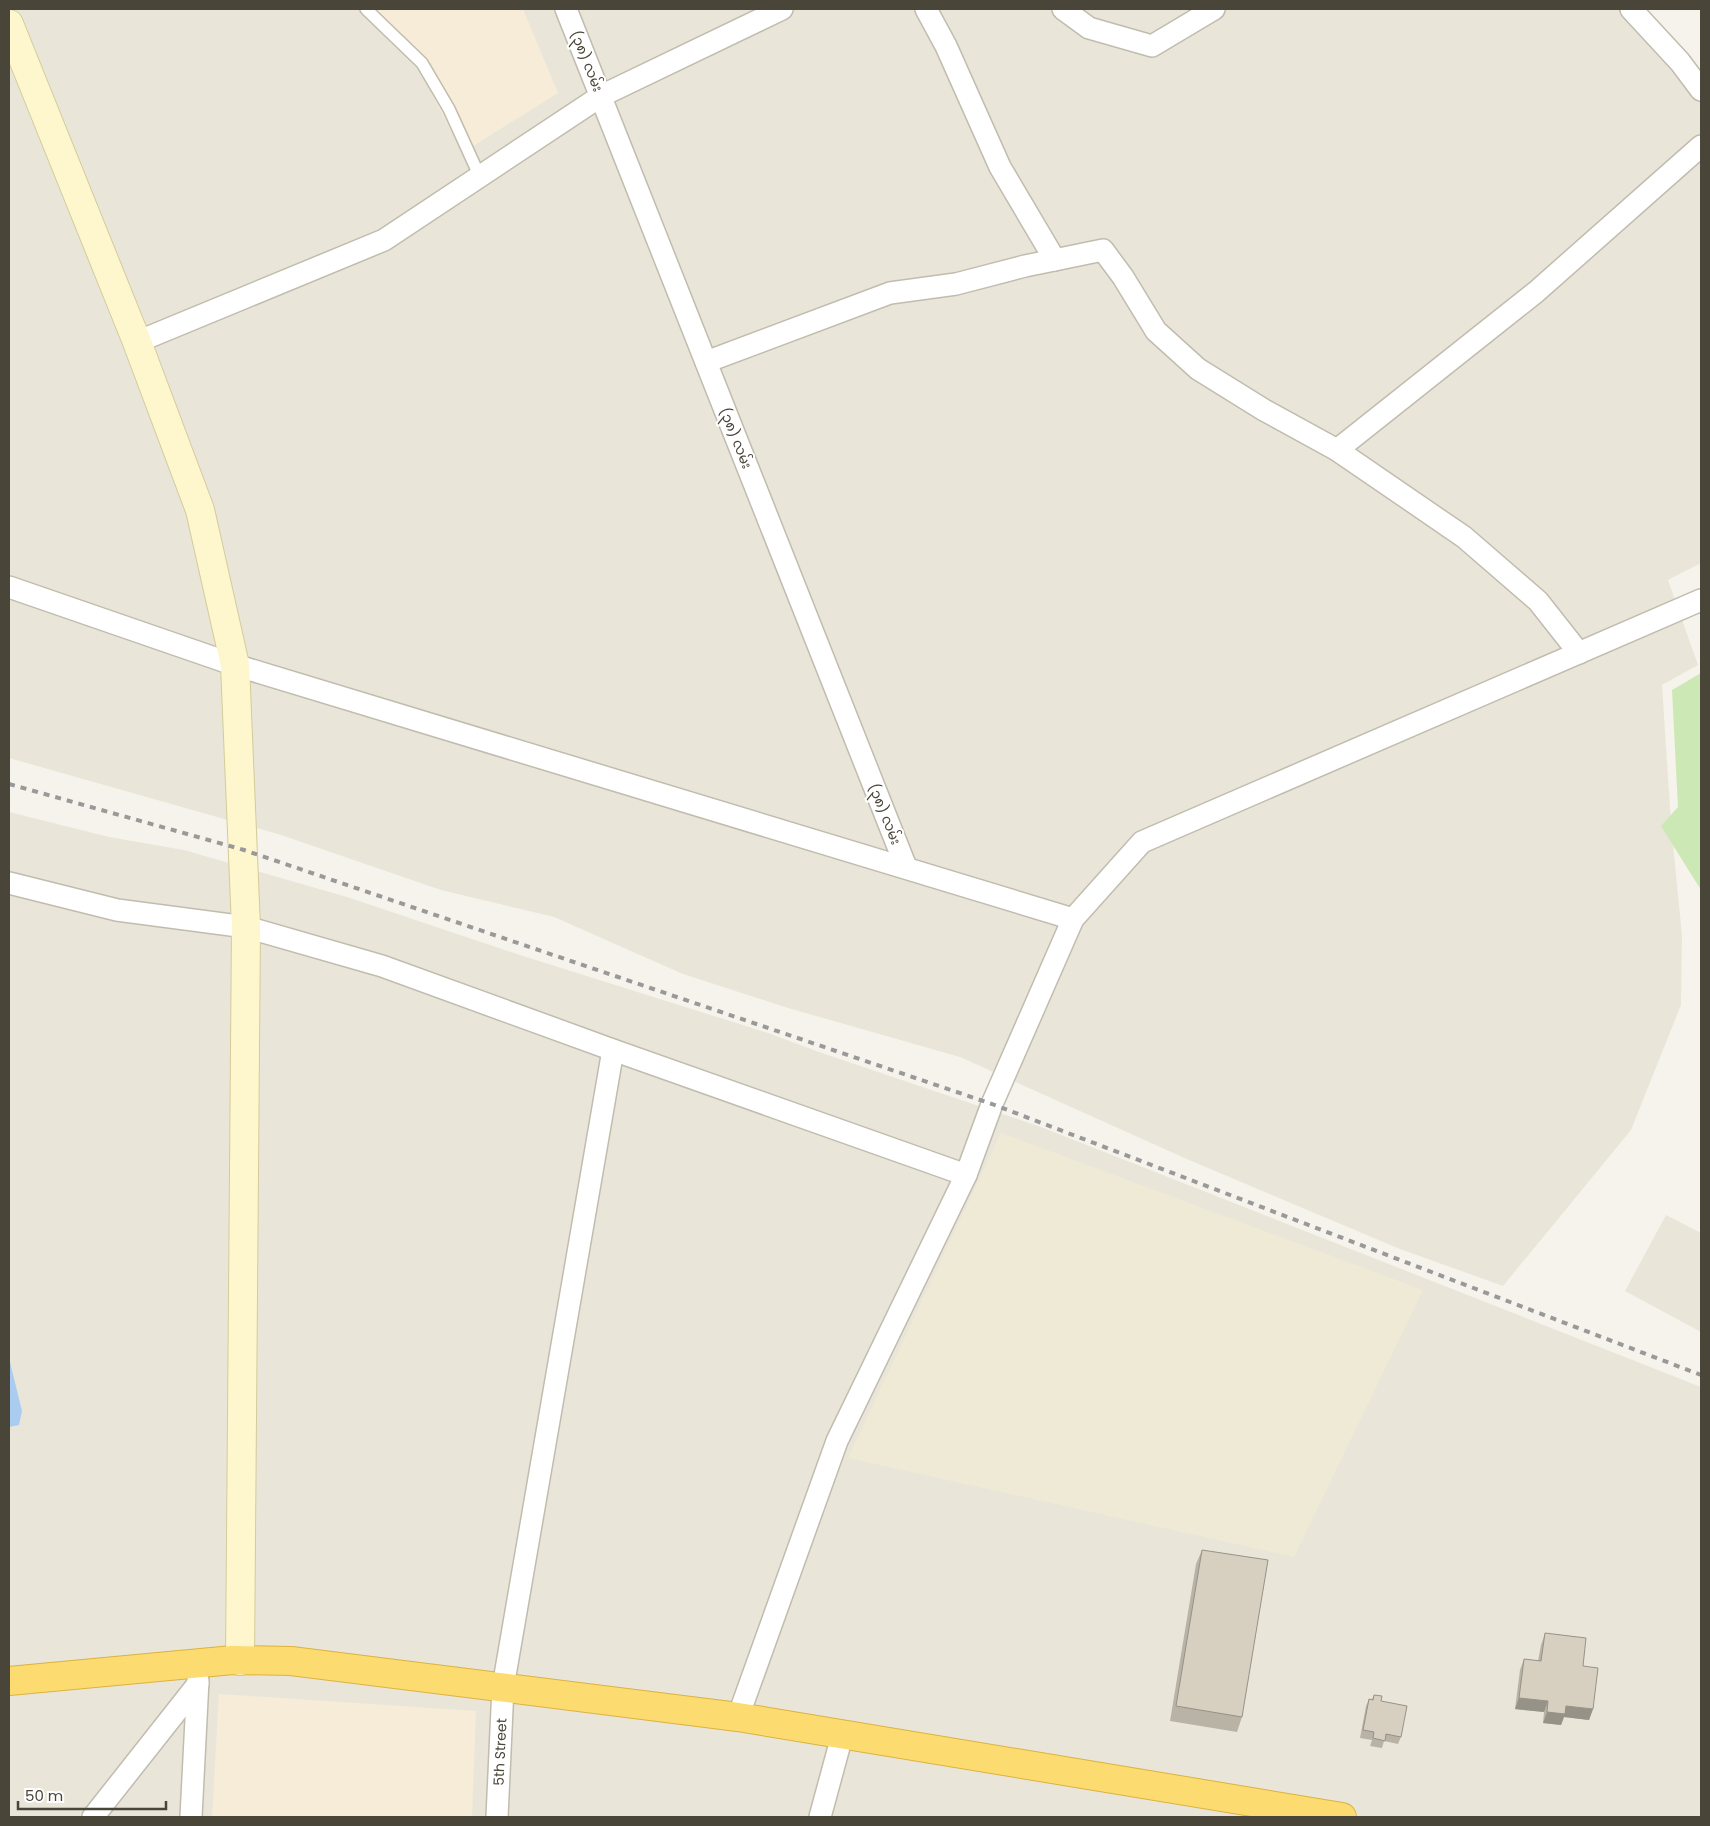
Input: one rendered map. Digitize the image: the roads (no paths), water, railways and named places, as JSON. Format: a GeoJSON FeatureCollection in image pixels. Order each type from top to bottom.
{"type":"FeatureCollection","features":[{"type":"Feature","properties":{"kind":"highway"},"geometry":{"type":"LineString","coordinates":[[9,1681],[199,1674],[240,1661],[291,1661],[738,1718],[1342,1817]]}},
{"type":"Feature","properties":{"kind":"street","name":"(၃၈) လမ်း"},"geometry":{"type":"LineString","coordinates":[[566,9],[906,867]]}},
{"type":"Feature","properties":{"kind":"street"},"geometry":{"type":"LineString","coordinates":[[137,342],[384,240],[601,96],[782,9]]}},
{"type":"Feature","properties":{"kind":"street"},"geometry":{"type":"LineString","coordinates":[[926,9],[946,46],[1000,167],[1055,260]]}},
{"type":"Feature","properties":{"kind":"street"},"geometry":{"type":"LineString","coordinates":[[1064,9],[1089,28],[1152,46],[1214,9]]}},
{"type":"Feature","properties":{"kind":"street"},"geometry":{"type":"LineString","coordinates":[[1631,9],[1680,62],[1701,90]]}},
{"type":"Feature","properties":{"kind":"street"},"geometry":{"type":"LineString","coordinates":[[9,24],[137,342],[200,510],[235,665],[246,927],[240,1661]]}},
{"type":"Feature","properties":{"kind":"street"},"geometry":{"type":"LineString","coordinates":[[1338,450],[1536,292],[1701,146]]}},
{"type":"Feature","properties":{"kind":"street"},"geometry":{"type":"LineString","coordinates":[[706,362],[890,293],[956,284],[1103,250],[1123,277],[1156,331],[1198,369],[1264,410],[1338,450],[1464,537],[1538,601],[1579,653]]}},
{"type":"Feature","properties":{"kind":"street"},"geometry":{"type":"LineString","coordinates":[[9,587],[235,665],[1073,918]]}},
{"type":"Feature","properties":{"kind":"street"},"geometry":{"type":"LineString","coordinates":[[738,1718],[837,1441],[966,1175],[992,1104],[1073,918],[1142,842],[1701,600]]}},
{"type":"Feature","properties":{"kind":"street"},"geometry":{"type":"LineString","coordinates":[[9,883],[118,910],[246,927],[382,966],[966,1175]]}},
{"type":"Feature","properties":{"kind":"street","name":"5th Street"},"geometry":{"type":"LineString","coordinates":[[497,1817],[503,1687],[613,1050]]}},
{"type":"Feature","properties":{"kind":"street"},"geometry":{"type":"LineString","coordinates":[[93,1817],[199,1674]]}},
{"type":"Feature","properties":{"kind":"street"},"geometry":{"type":"LineString","coordinates":[[190,1817],[199,1674]]}},
{"type":"Feature","properties":{"kind":"street"},"geometry":{"type":"LineString","coordinates":[[820,1817],[842,1736]]}},
{"type":"Feature","properties":{"kind":"lane"},"geometry":{"type":"LineString","coordinates":[[366,9],[422,63],[450,109],[480,176]]}},
{"type":"Feature","properties":{"kind":"water"},"geometry":{"type":"Polygon","coordinates":[[[9,1358],[22,1411],[19,1425],[9,1427],[9,1358]]]}},
{"type":"Feature","properties":{"kind":"railway"},"geometry":{"type":"LineString","coordinates":[[9,784],[244,850],[992,1104],[1701,1375]]}}]}
